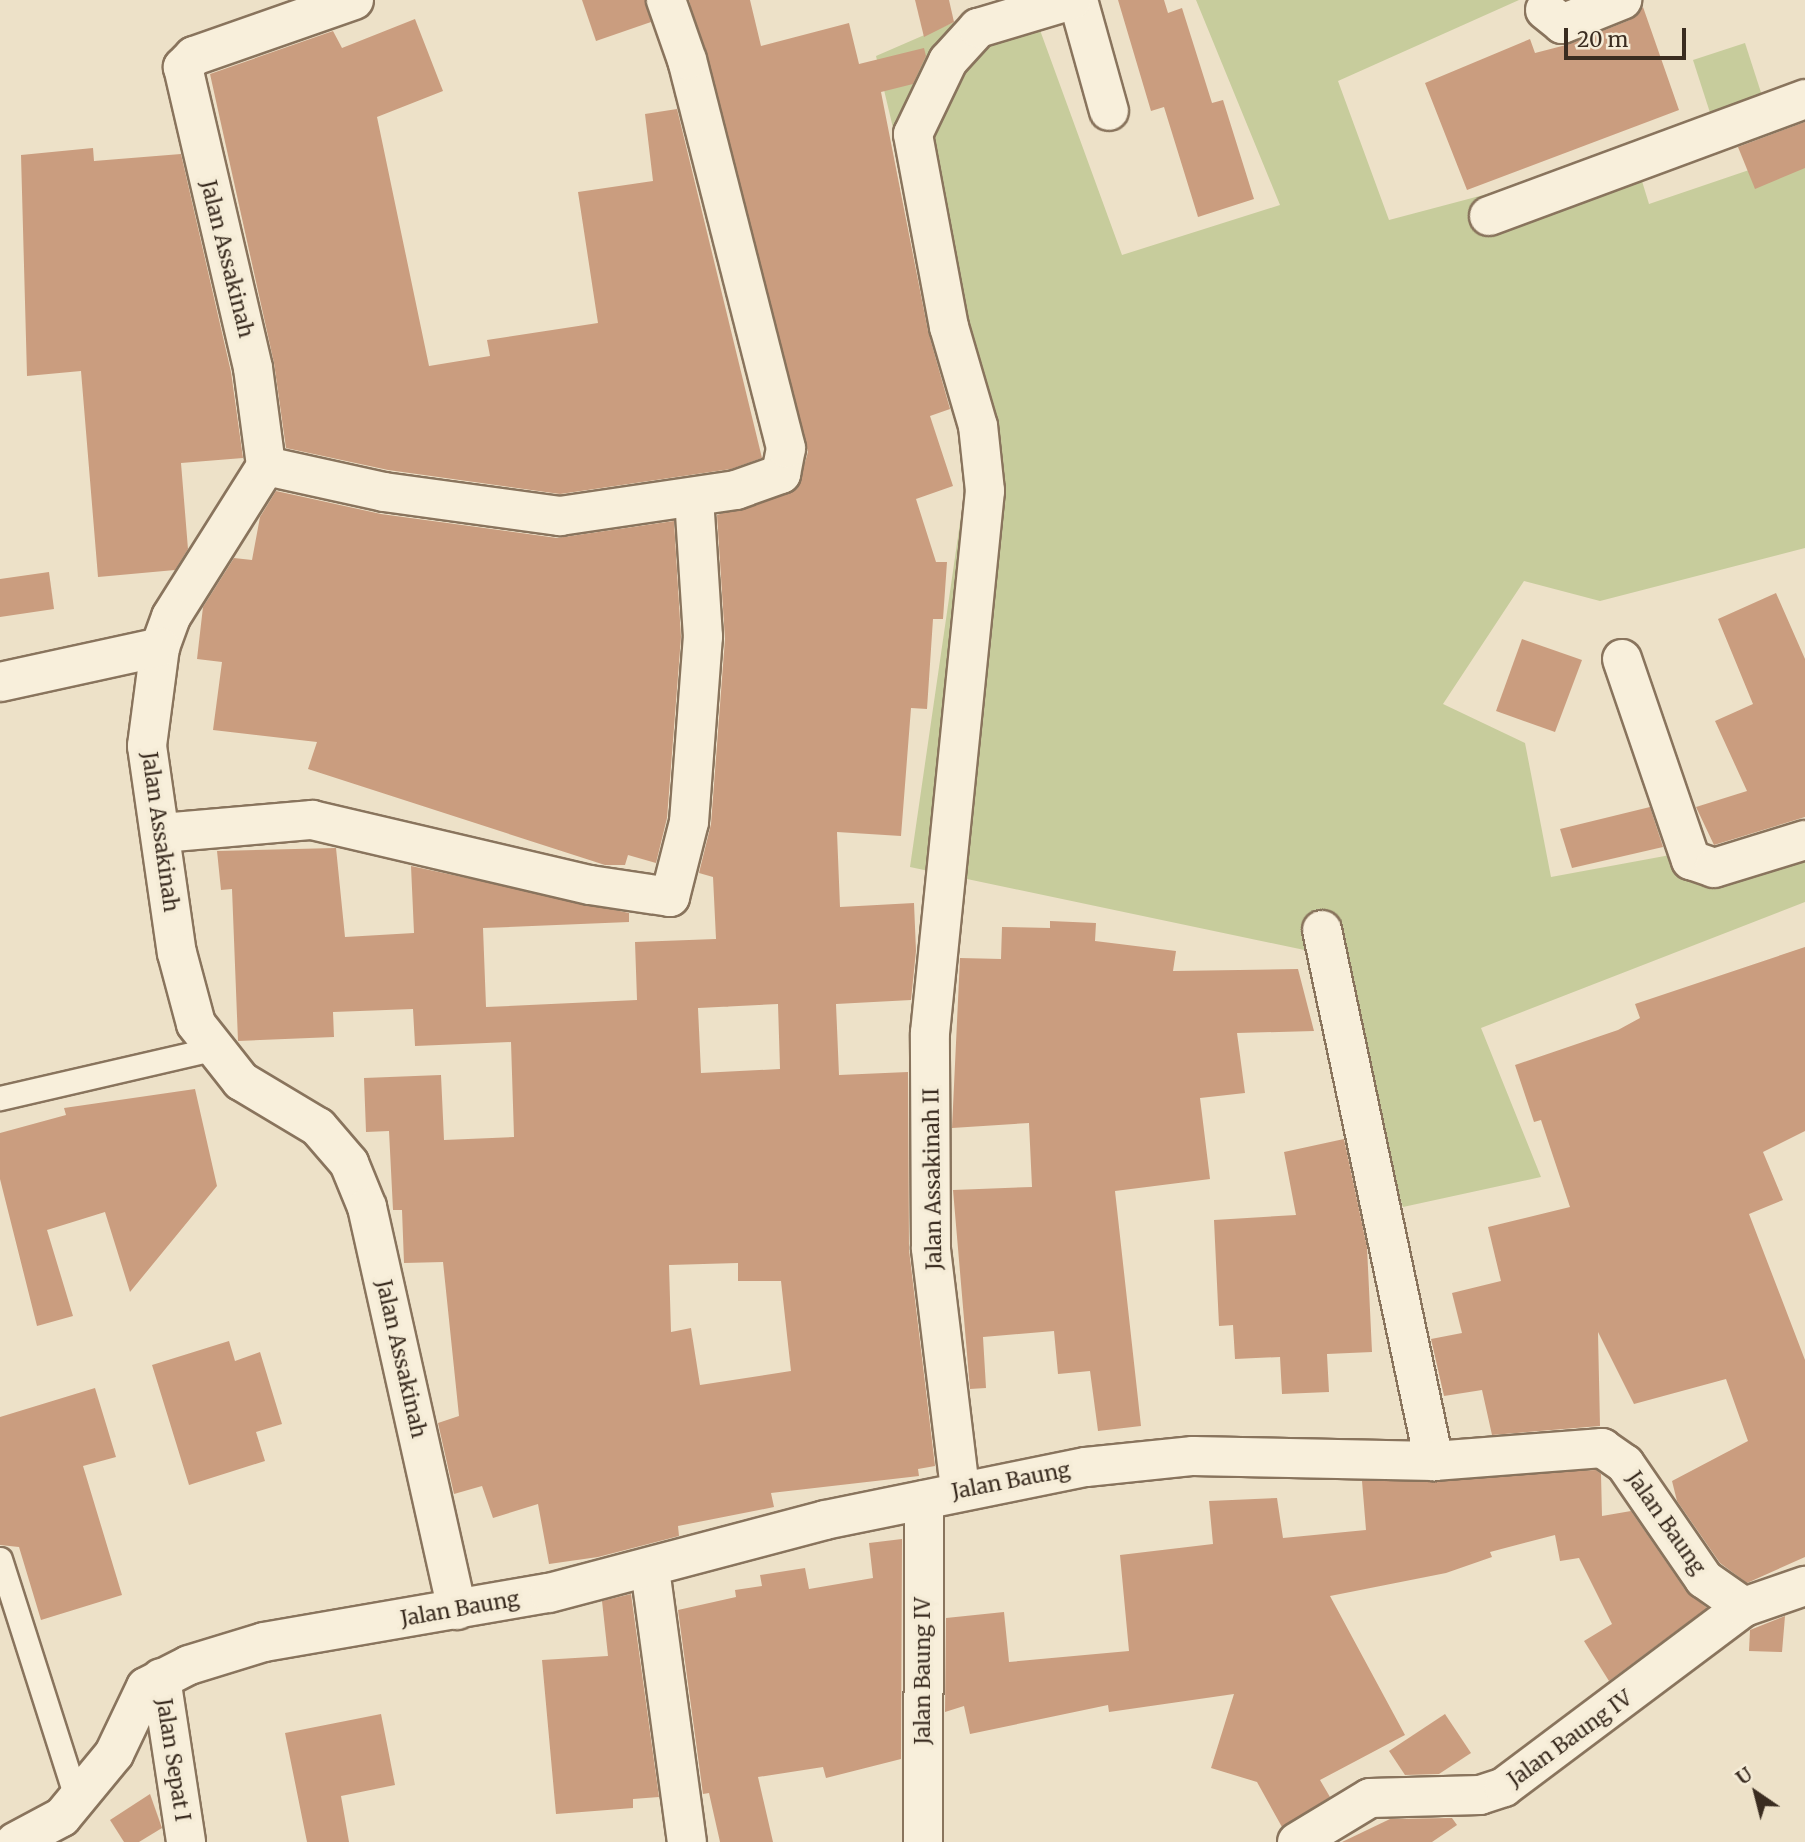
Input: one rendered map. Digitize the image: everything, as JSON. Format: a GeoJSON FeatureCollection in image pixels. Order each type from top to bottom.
{"type":"FeatureCollection","features":[{"type":"Feature","properties":{"kind":"street","name":"Jalan Assakinah"},"geometry":{"type":"LineString","coordinates":[[354,0],[194,56],[183,67],[253,368],[266,466],[220,549],[187,589],[160,646],[147,746],[186,996],[212,1049],[241,1081],[318,1127],[349,1163],[367,1208],[457,1610]]}},
{"type":"Feature","properties":{"kind":"street"},"geometry":{"type":"LineString","coordinates":[[266,466],[384,492],[561,516],[694,497],[781,474],[788,461],[687,60],[666,0]]}},
{"type":"Feature","properties":{"kind":"street","name":"Jalan Assakinah II"},"geometry":{"type":"LineString","coordinates":[[960,1489],[932,1248],[930,1033],[942,868],[985,491],[978,426],[949,327],[914,134],[948,61],[978,28],[1072,0]]}},
{"type":"Feature","properties":{"kind":"street"},"geometry":{"type":"LineString","coordinates":[[1078,0],[1110,111]]}},
{"type":"Feature","properties":{"kind":"street"},"geometry":{"type":"LineString","coordinates":[[1545,10],[1562,24],[1622,0]]}},
{"type":"Feature","properties":{"kind":"street"},"geometry":{"type":"LineString","coordinates":[[1489,216],[1805,99]]}},
{"type":"Feature","properties":{"kind":"street"},"geometry":{"type":"LineString","coordinates":[[162,833],[312,820],[590,885],[670,897],[689,822],[703,637],[694,497]]}},
{"type":"Feature","properties":{"kind":"street"},"geometry":{"type":"LineString","coordinates":[[0,682],[160,646]]}},
{"type":"Feature","properties":{"kind":"street"},"geometry":{"type":"LineString","coordinates":[[1622,659],[1678,836],[1692,860],[1714,868],[1805,840]]}},
{"type":"Feature","properties":{"kind":"street"},"geometry":{"type":"LineString","coordinates":[[1322,930],[1434,1461]]}},
{"type":"Feature","properties":{"kind":"street","name":"Jalan Baung"},"geometry":{"type":"LineString","coordinates":[[161,1678],[264,1642],[457,1610],[650,1569],[734,1542],[924,1500],[960,1489],[1193,1456],[1434,1461],[1610,1451],[1704,1579],[1744,1607]]}},
{"type":"Feature","properties":{"kind":"street","name":"Jalan Baung IV"},"geometry":{"type":"LineString","coordinates":[[923,1842],[924,1500]]}},
{"type":"Feature","properties":{"kind":"street"},"geometry":{"type":"LineString","coordinates":[[650,1569],[687,1842]]}},
{"type":"Feature","properties":{"kind":"street"},"geometry":{"type":"LineString","coordinates":[[1744,1607],[1805,1586]]}},
{"type":"Feature","properties":{"kind":"street","name":"Jalan Baung IV"},"geometry":{"type":"LineString","coordinates":[[1297,1842],[1370,1798],[1480,1795],[1504,1787],[1744,1607]]}},
{"type":"Feature","properties":{"kind":"street"},"geometry":{"type":"LineString","coordinates":[[15,1842],[77,1801],[114,1754],[133,1704],[161,1678]]}},
{"type":"Feature","properties":{"kind":"street","name":"Jalan Sepat I"},"geometry":{"type":"LineString","coordinates":[[161,1678],[186,1842]]}},
{"type":"Feature","properties":{"kind":"lane"},"geometry":{"type":"LineString","coordinates":[[0,1098],[212,1049]]}},
{"type":"Feature","properties":{"kind":"lane"},"geometry":{"type":"LineString","coordinates":[[0,1559],[77,1801]]}},
{"type":"Feature","properties":{"kind":"green space"},"geometry":{"type":"Polygon","coordinates":[[[1005,0],[1029,0],[1122,255],[1280,205],[1196,0],[1519,0],[1338,81],[1389,220],[1634,155],[1649,204],[1805,151],[1805,548],[1600,601],[1524,581],[1443,704],[1525,743],[1551,877],[1805,830],[1805,902],[1481,1028],[1541,1177],[1403,1207],[1314,952],[910,867],[970,454],[876,56],[1005,0]]]}},
{"type":"Feature","properties":{"kind":"green space"},"geometry":{"type":"Polygon","coordinates":[[[1745,43],[1766,108],[1714,125],[1693,60],[1745,43]]]}},
{"type":"Feature","properties":{"kind":"building"},"geometry":{"type":"Polygon","coordinates":[[[582,0],[645,0],[651,22],[596,41],[582,0]]]}},
{"type":"Feature","properties":{"kind":"building"},"geometry":{"type":"Polygon","coordinates":[[[689,0],[750,0],[761,46],[849,23],[859,64],[924,48],[926,56],[913,84],[881,92],[928,331],[950,409],[930,416],[953,486],[916,499],[936,562],[947,562],[943,619],[933,619],[927,709],[911,708],[901,836],[837,832],[840,907],[914,903],[916,951],[911,1000],[836,1004],[839,1075],[908,1072],[909,1250],[935,1466],[918,1469],[919,1476],[771,1493],[774,1507],[678,1526],[679,1536],[598,1557],[549,1564],[538,1504],[493,1518],[482,1486],[454,1494],[438,1423],[459,1416],[443,1262],[404,1263],[402,1210],[393,1210],[389,1131],[366,1132],[364,1078],[441,1075],[444,1140],[514,1137],[511,1042],[415,1046],[413,1009],[333,1012],[334,1037],[238,1041],[232,889],[221,890],[217,851],[336,848],[345,937],[414,933],[411,866],[629,913],[629,922],[483,928],[486,1007],[637,1000],[635,942],[716,939],[713,877],[699,873],[711,824],[725,639],[717,515],[797,489],[808,452],[689,0]],[[778,1004],[698,1008],[701,1073],[780,1069],[778,1004]],[[738,1263],[669,1265],[671,1332],[691,1328],[700,1385],[791,1371],[781,1281],[738,1281],[738,1263]]]}},
{"type":"Feature","properties":{"kind":"building"},"geometry":{"type":"Polygon","coordinates":[[[915,0],[949,0],[954,22],[924,37],[915,0]]]}},
{"type":"Feature","properties":{"kind":"building"},"geometry":{"type":"Polygon","coordinates":[[[1118,0],[1164,0],[1168,13],[1182,8],[1212,103],[1223,100],[1254,199],[1198,217],[1164,107],[1151,111],[1118,0]]]}},
{"type":"Feature","properties":{"kind":"building"},"geometry":{"type":"Polygon","coordinates":[[[1643,7],[1679,110],[1467,190],[1425,83],[1530,39],[1535,53],[1570,44],[1630,20],[1643,7]]]}},
{"type":"Feature","properties":{"kind":"building"},"geometry":{"type":"Polygon","coordinates":[[[415,19],[443,91],[377,117],[429,366],[490,356],[487,340],[598,323],[578,192],[653,181],[645,114],[677,109],[762,458],[731,469],[560,494],[388,470],[286,448],[274,363],[210,74],[333,31],[342,48],[415,19]]]}},
{"type":"Feature","properties":{"kind":"building"},"geometry":{"type":"Polygon","coordinates":[[[1805,122],[1805,168],[1755,189],[1738,147],[1805,122]]]}},
{"type":"Feature","properties":{"kind":"building"},"geometry":{"type":"Polygon","coordinates":[[[93,148],[94,161],[181,154],[231,372],[243,458],[181,463],[188,549],[175,570],[98,577],[81,371],[27,376],[21,155],[93,148]]]}},
{"type":"Feature","properties":{"kind":"building"},"geometry":{"type":"Polygon","coordinates":[[[276,491],[381,514],[557,538],[674,521],[681,637],[667,818],[656,863],[628,855],[625,865],[605,865],[308,769],[317,742],[213,730],[222,662],[197,659],[203,607],[234,558],[252,560],[260,517],[276,491]]]}},
{"type":"Feature","properties":{"kind":"building"},"geometry":{"type":"Polygon","coordinates":[[[49,572],[54,609],[0,617],[0,579],[49,572]]]}},
{"type":"Feature","properties":{"kind":"building"},"geometry":{"type":"Polygon","coordinates":[[[1776,593],[1805,659],[1805,817],[1714,845],[1696,807],[1747,791],[1715,721],[1753,704],[1718,619],[1776,593]]]}},
{"type":"Feature","properties":{"kind":"building"},"geometry":{"type":"Polygon","coordinates":[[[1522,639],[1582,660],[1555,732],[1496,711],[1522,639]]]}},
{"type":"Feature","properties":{"kind":"building"},"geometry":{"type":"Polygon","coordinates":[[[1650,807],[1663,847],[1572,868],[1560,829],[1650,807]]]}},
{"type":"Feature","properties":{"kind":"building"},"geometry":{"type":"Polygon","coordinates":[[[1050,921],[1096,923],[1095,941],[1176,951],[1173,971],[1298,969],[1314,1031],[1237,1033],[1245,1093],[1200,1098],[1210,1179],[1115,1191],[1141,1426],[1098,1431],[1090,1371],[1058,1374],[1054,1331],[983,1337],[986,1388],[970,1389],[953,1190],[1032,1187],[1029,1123],[952,1128],[960,958],[1001,959],[1002,927],[1050,928],[1050,921]]]}},
{"type":"Feature","properties":{"kind":"building"},"geometry":{"type":"Polygon","coordinates":[[[1805,947],[1805,1131],[1763,1152],[1783,1200],[1749,1214],[1805,1360],[1805,1557],[1747,1583],[1720,1563],[1677,1501],[1672,1481],[1748,1441],[1726,1379],[1634,1404],[1598,1332],[1600,1426],[1492,1435],[1482,1390],[1444,1396],[1431,1339],[1462,1333],[1452,1293],[1501,1281],[1488,1227],[1570,1207],[1541,1120],[1534,1122],[1515,1065],[1618,1030],[1640,1018],[1635,1004],[1805,947]]]}},
{"type":"Feature","properties":{"kind":"building"},"geometry":{"type":"Polygon","coordinates":[[[195,1089],[217,1186],[130,1292],[105,1212],[47,1230],[73,1316],[37,1326],[0,1179],[0,1133],[66,1115],[64,1108],[195,1089]]]}},
{"type":"Feature","properties":{"kind":"building"},"geometry":{"type":"Polygon","coordinates":[[[1344,1139],[1367,1247],[1372,1352],[1327,1354],[1329,1392],[1282,1394],[1280,1357],[1235,1359],[1233,1325],[1219,1326],[1214,1220],[1296,1215],[1284,1152],[1344,1139]]]}},
{"type":"Feature","properties":{"kind":"building"},"geometry":{"type":"Polygon","coordinates":[[[229,1341],[235,1361],[260,1352],[282,1424],[256,1432],[265,1461],[189,1485],[152,1365],[229,1341]]]}},
{"type":"Feature","properties":{"kind":"building"},"geometry":{"type":"Polygon","coordinates":[[[95,1388],[116,1457],[83,1466],[122,1595],[41,1620],[19,1547],[0,1545],[0,1417],[95,1388]]]}},
{"type":"Feature","properties":{"kind":"building"},"geometry":{"type":"Polygon","coordinates":[[[1596,1470],[1601,1474],[1602,1516],[1631,1511],[1686,1591],[1707,1608],[1609,1681],[1584,1641],[1612,1624],[1579,1558],[1560,1561],[1555,1535],[1490,1552],[1492,1557],[1446,1573],[1330,1596],[1405,1735],[1320,1780],[1330,1797],[1282,1827],[1257,1782],[1211,1768],[1234,1694],[1109,1712],[1108,1705],[970,1734],[964,1706],[945,1712],[946,1618],[1004,1612],[1009,1662],[1129,1651],[1120,1555],[1213,1544],[1209,1501],[1277,1498],[1283,1538],[1366,1530],[1362,1481],[1596,1470]]]}},
{"type":"Feature","properties":{"kind":"building"},"geometry":{"type":"Polygon","coordinates":[[[902,1539],[901,1759],[826,1778],[823,1767],[758,1777],[773,1842],[720,1842],[709,1793],[703,1794],[678,1610],[736,1597],[735,1590],[762,1586],[760,1575],[805,1568],[809,1589],[873,1578],[869,1543],[902,1539]]]}},
{"type":"Feature","properties":{"kind":"building"},"geometry":{"type":"Polygon","coordinates":[[[631,1594],[659,1797],[633,1799],[633,1808],[556,1814],[542,1660],[608,1656],[602,1601],[631,1594]]]}},
{"type":"Feature","properties":{"kind":"building"},"geometry":{"type":"Polygon","coordinates":[[[1785,1616],[1782,1652],[1749,1651],[1750,1630],[1785,1616]]]}},
{"type":"Feature","properties":{"kind":"building"},"geometry":{"type":"Polygon","coordinates":[[[381,1714],[395,1785],[341,1796],[349,1842],[307,1842],[285,1733],[381,1714]]]}},
{"type":"Feature","properties":{"kind":"building"},"geometry":{"type":"Polygon","coordinates":[[[1445,1714],[1471,1753],[1439,1774],[1405,1775],[1389,1751],[1445,1714]]]}},
{"type":"Feature","properties":{"kind":"building"},"geometry":{"type":"Polygon","coordinates":[[[150,1794],[162,1828],[139,1842],[124,1842],[110,1820],[150,1794]]]}},
{"type":"Feature","properties":{"kind":"building"},"geometry":{"type":"Polygon","coordinates":[[[1452,1818],[1457,1825],[1432,1842],[1342,1842],[1390,1819],[1452,1818]]]}}]}
